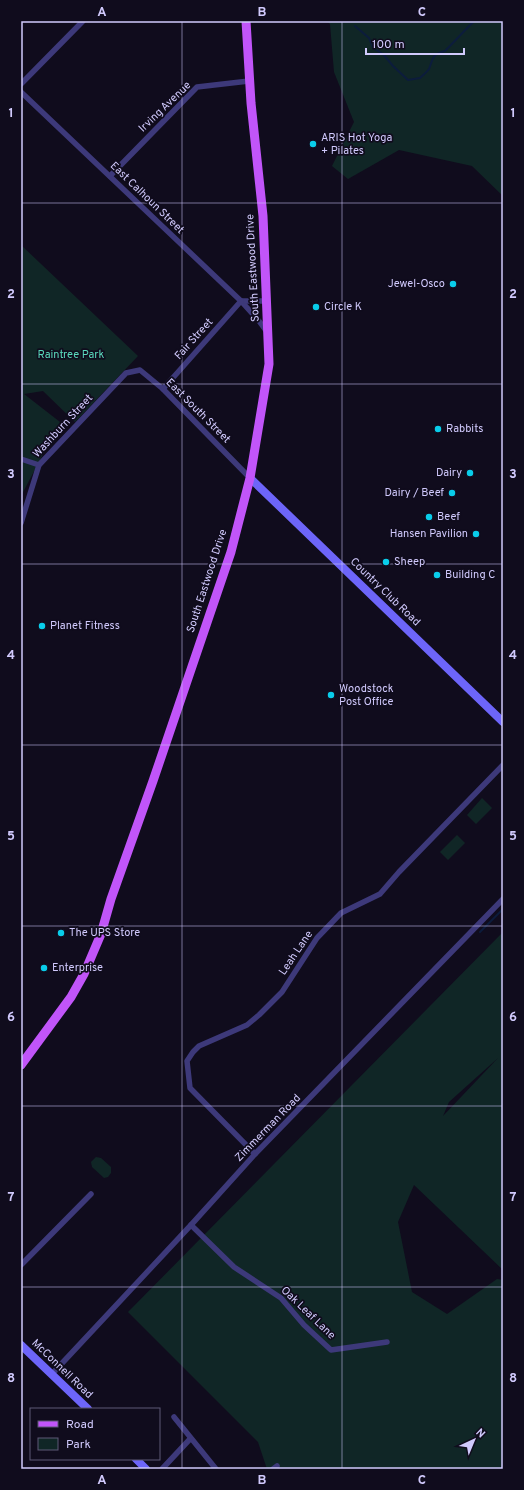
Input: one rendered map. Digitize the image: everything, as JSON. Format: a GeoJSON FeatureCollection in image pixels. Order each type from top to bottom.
{"type":"FeatureCollection","features":[{"type":"Feature","properties":{"kind":"main road","name":"South Eastwood Drive"},"geometry":{"type":"LineString","coordinates":[[21,1065],[71,997],[84,974],[101,934],[111,899],[231,552],[250,478],[269,364],[265,254],[249,81],[246,21]]}},
{"type":"Feature","properties":{"kind":"street"},"geometry":{"type":"LineString","coordinates":[[21,84],[83,21]]}},
{"type":"Feature","properties":{"kind":"street","name":"Irving Avenue"},"geometry":{"type":"LineString","coordinates":[[110,176],[197,87],[249,81]]}},
{"type":"Feature","properties":{"kind":"street","name":"East Calhoun Street"},"geometry":{"type":"LineString","coordinates":[[21,92],[241,301],[259,321],[268,334]]}},
{"type":"Feature","properties":{"kind":"street"},"geometry":{"type":"LineString","coordinates":[[241,301],[266,300]]}},
{"type":"Feature","properties":{"kind":"street","name":"Fair Street"},"geometry":{"type":"LineString","coordinates":[[163,389],[241,301]]}},
{"type":"Feature","properties":{"kind":"street","name":"East South Street"},"geometry":{"type":"LineString","coordinates":[[126,373],[140,370],[163,389],[250,478]]}},
{"type":"Feature","properties":{"kind":"street","name":"Washburn Street"},"geometry":{"type":"LineString","coordinates":[[21,523],[39,465],[126,373]]}},
{"type":"Feature","properties":{"kind":"street"},"geometry":{"type":"LineString","coordinates":[[21,459],[39,465]]}},
{"type":"Feature","properties":{"kind":"street","name":"Country Club Road"},"geometry":{"type":"LineString","coordinates":[[250,478],[503,722]]}},
{"type":"Feature","properties":{"kind":"street","name":"Leah Lane"},"geometry":{"type":"LineString","coordinates":[[255,1154],[190,1088],[187,1061],[192,1052],[199,1046],[247,1025],[259,1016],[282,992],[317,938],[341,913],[380,894],[399,872],[503,765]]}},
{"type":"Feature","properties":{"kind":"street","name":"Zimmerman Road"},"geometry":{"type":"LineString","coordinates":[[52,1374],[191,1226],[255,1154],[503,899]]}},
{"type":"Feature","properties":{"kind":"street"},"geometry":{"type":"LineString","coordinates":[[21,1265],[91,1194]]}},
{"type":"Feature","properties":{"kind":"street","name":"Oak Leaf Lane"},"geometry":{"type":"LineString","coordinates":[[191,1226],[234,1267],[281,1298],[304,1325],[331,1350],[387,1342]]}},
{"type":"Feature","properties":{"kind":"street","name":"McConnell Road"},"geometry":{"type":"LineString","coordinates":[[21,1345],[87,1408]]}},
{"type":"Feature","properties":{"kind":"street"},"geometry":{"type":"LineString","coordinates":[[174,1417],[190,1439],[216,1469]]}},
{"type":"Feature","properties":{"kind":"street"},"geometry":{"type":"LineString","coordinates":[[162,1469],[190,1439]]}},
{"type":"Feature","properties":{"kind":"street"},"geometry":{"type":"LineString","coordinates":[[137,1460],[146,1469]]}},
{"type":"Feature","properties":{"kind":"green space"},"geometry":{"type":"Polygon","coordinates":[[[327,21],[503,21],[503,196],[472,166],[399,150],[348,179],[332,166],[354,122],[334,72],[330,24],[327,21]]]}},
{"type":"Feature","properties":{"kind":"green space","name":"Raintree Park"},"geometry":{"type":"Polygon","coordinates":[[[21,245],[138,356],[75,422],[43,391],[24,394],[60,422],[21,496],[21,245]]]}},
{"type":"Feature","properties":{"kind":"green space"},"geometry":{"type":"Polygon","coordinates":[[[482,798],[492,808],[476,824],[467,815],[482,798]]]}},
{"type":"Feature","properties":{"kind":"green space"},"geometry":{"type":"Polygon","coordinates":[[[457,835],[465,843],[448,860],[440,852],[457,835]]]}},
{"type":"Feature","properties":{"kind":"green space"},"geometry":{"type":"Polygon","coordinates":[[[503,932],[503,1270],[414,1185],[398,1222],[412,1292],[447,1314],[497,1279],[503,1280],[503,1469],[267,1469],[258,1442],[128,1312],[503,932]],[[498,1058],[449,1102],[443,1116],[498,1058]]]}},
{"type":"Feature","properties":{"kind":"green space"},"geometry":{"type":"Polygon","coordinates":[[[96,1157],[101,1158],[111,1167],[111,1173],[108,1177],[104,1178],[92,1167],[91,1162],[96,1157]]]}},
{"type":"Feature","properties":{"kind":"waterway"},"geometry":{"type":"LineString","coordinates":[[355,26],[369,38],[373,48],[383,54],[408,80],[420,78],[429,69],[435,55],[445,51],[474,21]]}},
{"type":"Feature","properties":{"kind":"waterway"},"geometry":{"type":"LineString","coordinates":[[480,932],[503,909]]}},
{"type":"Feature","properties":{"kind":"place","name":"ARIS Hot Yoga + Pilates"},"geometry":{"type":"Point","coordinates":[313,144]}},
{"type":"Feature","properties":{"kind":"place","name":"Jewel-Osco"},"geometry":{"type":"Point","coordinates":[453,284]}},
{"type":"Feature","properties":{"kind":"place","name":"Circle K"},"geometry":{"type":"Point","coordinates":[316,307]}},
{"type":"Feature","properties":{"kind":"place","name":"Rabbits"},"geometry":{"type":"Point","coordinates":[438,429]}},
{"type":"Feature","properties":{"kind":"place","name":"Dairy"},"geometry":{"type":"Point","coordinates":[470,473]}},
{"type":"Feature","properties":{"kind":"place","name":"Dairy / Beef"},"geometry":{"type":"Point","coordinates":[452,493]}},
{"type":"Feature","properties":{"kind":"place","name":"Beef"},"geometry":{"type":"Point","coordinates":[429,517]}},
{"type":"Feature","properties":{"kind":"place","name":"Hansen Pavilion"},"geometry":{"type":"Point","coordinates":[476,534]}},
{"type":"Feature","properties":{"kind":"place","name":"Sheep"},"geometry":{"type":"Point","coordinates":[386,562]}},
{"type":"Feature","properties":{"kind":"place","name":"Building C"},"geometry":{"type":"Point","coordinates":[437,575]}},
{"type":"Feature","properties":{"kind":"place","name":"Planet Fitness"},"geometry":{"type":"Point","coordinates":[42,626]}},
{"type":"Feature","properties":{"kind":"place","name":"Woodstock Post Office"},"geometry":{"type":"Point","coordinates":[331,695]}},
{"type":"Feature","properties":{"kind":"place","name":"The UPS Store"},"geometry":{"type":"Point","coordinates":[61,933]}},
{"type":"Feature","properties":{"kind":"place","name":"Enterprise"},"geometry":{"type":"Point","coordinates":[44,968]}}]}
